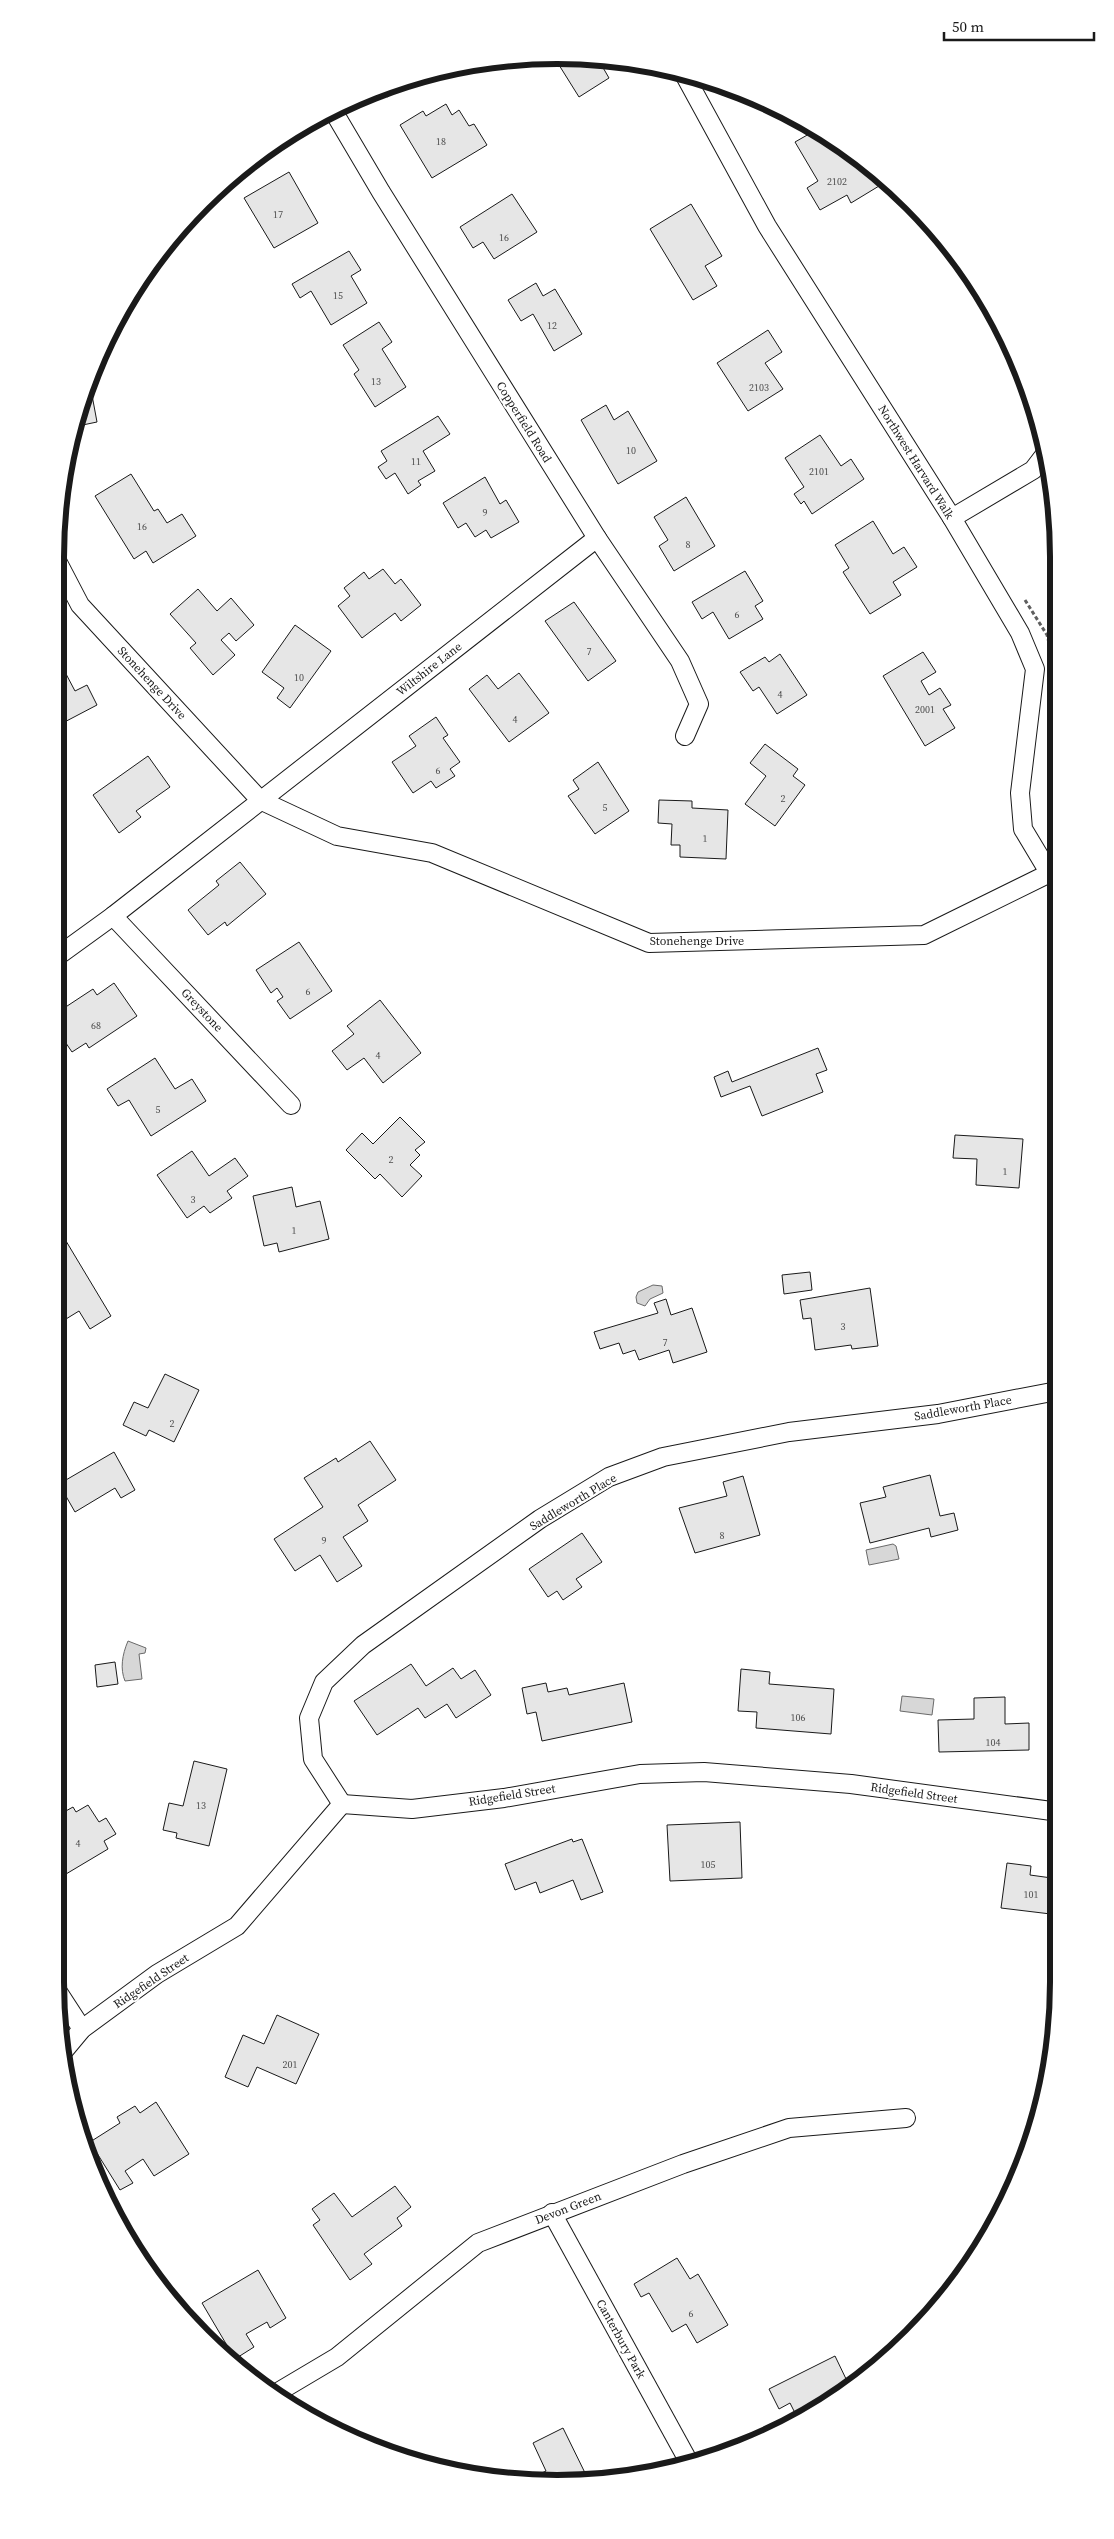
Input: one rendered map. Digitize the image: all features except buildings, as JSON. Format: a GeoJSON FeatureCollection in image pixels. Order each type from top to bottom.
{"type":"FeatureCollection","features":[{"type":"Feature","properties":{"kind":"street","name":"Northwest Harvard Walk"},"geometry":{"type":"LineString","coordinates":[[688,82],[767,226],[952,518],[1020,633],[1035,670],[1020,793],[1023,829],[1050,868]]}},
{"type":"Feature","properties":{"kind":"street","name":"Copperfield Road"},"geometry":{"type":"LineString","coordinates":[[336,116],[381,192],[597,538],[680,661],[699,704],[685,736]]}},
{"type":"Feature","properties":{"kind":"street"},"geometry":{"type":"LineString","coordinates":[[952,518],[1032,470],[1041,460]]}},
{"type":"Feature","properties":{"kind":"street","name":"Wiltshire Lane"},"geometry":{"type":"LineString","coordinates":[[260,800],[597,538]]}},
{"type":"Feature","properties":{"kind":"street","name":"Stonehenge Drive"},"geometry":{"type":"LineString","coordinates":[[64,574],[80,605],[260,800],[337,836],[432,852],[649,943],[924,935],[1050,873]]}},
{"type":"Feature","properties":{"kind":"street"},"geometry":{"type":"LineString","coordinates":[[64,951],[113,916],[260,800]]}},
{"type":"Feature","properties":{"kind":"street","name":"Greystone"},"geometry":{"type":"LineString","coordinates":[[113,916],[291,1105]]}},
{"type":"Feature","properties":{"kind":"street","name":"Saddleworth Place"},"geometry":{"type":"LineString","coordinates":[[342,1804],[313,1759],[309,1718],[324,1682],[363,1645],[540,1519],[609,1477],[663,1457],[789,1432],[938,1414],[1050,1391]]}},
{"type":"Feature","properties":{"kind":"street","name":"Ridgefield Street"},"geometry":{"type":"LineString","coordinates":[[68,2046],[82,2029],[157,1974],[237,1926],[342,1804],[412,1809],[504,1798],[640,1774],[704,1772],[851,1784],[1050,1811]]}},
{"type":"Feature","properties":{"kind":"street"},"geometry":{"type":"LineString","coordinates":[[65,2002],[82,2029]]}},
{"type":"Feature","properties":{"kind":"street","name":"Devon Green"},"geometry":{"type":"LineString","coordinates":[[281,2390],[337,2357],[478,2242],[682,2164],[788,2128],[906,2118]]}},
{"type":"Feature","properties":{"kind":"street","name":"Canterbury Park"},"geometry":{"type":"LineString","coordinates":[[552,2214],[686,2458]]}},
{"type":"Feature","properties":{"kind":"shaded area"},"geometry":{"type":"Polygon","coordinates":[[[653,1285],[662,1286],[663,1293],[650,1299],[645,1306],[637,1303],[636,1297],[638,1292],[653,1285]]]}},
{"type":"Feature","properties":{"kind":"shaded area"},"geometry":{"type":"Polygon","coordinates":[[[893,1544],[896,1546],[899,1559],[869,1565],[866,1550],[893,1544]]]}},
{"type":"Feature","properties":{"kind":"shaded area"},"geometry":{"type":"Polygon","coordinates":[[[128,1641],[146,1648],[145,1653],[139,1654],[142,1679],[125,1681],[122,1662],[128,1641]]]}},
{"type":"Feature","properties":{"kind":"shaded area"},"geometry":{"type":"Polygon","coordinates":[[[902,1696],[934,1699],[932,1715],[900,1711],[902,1696]]]}}]}
